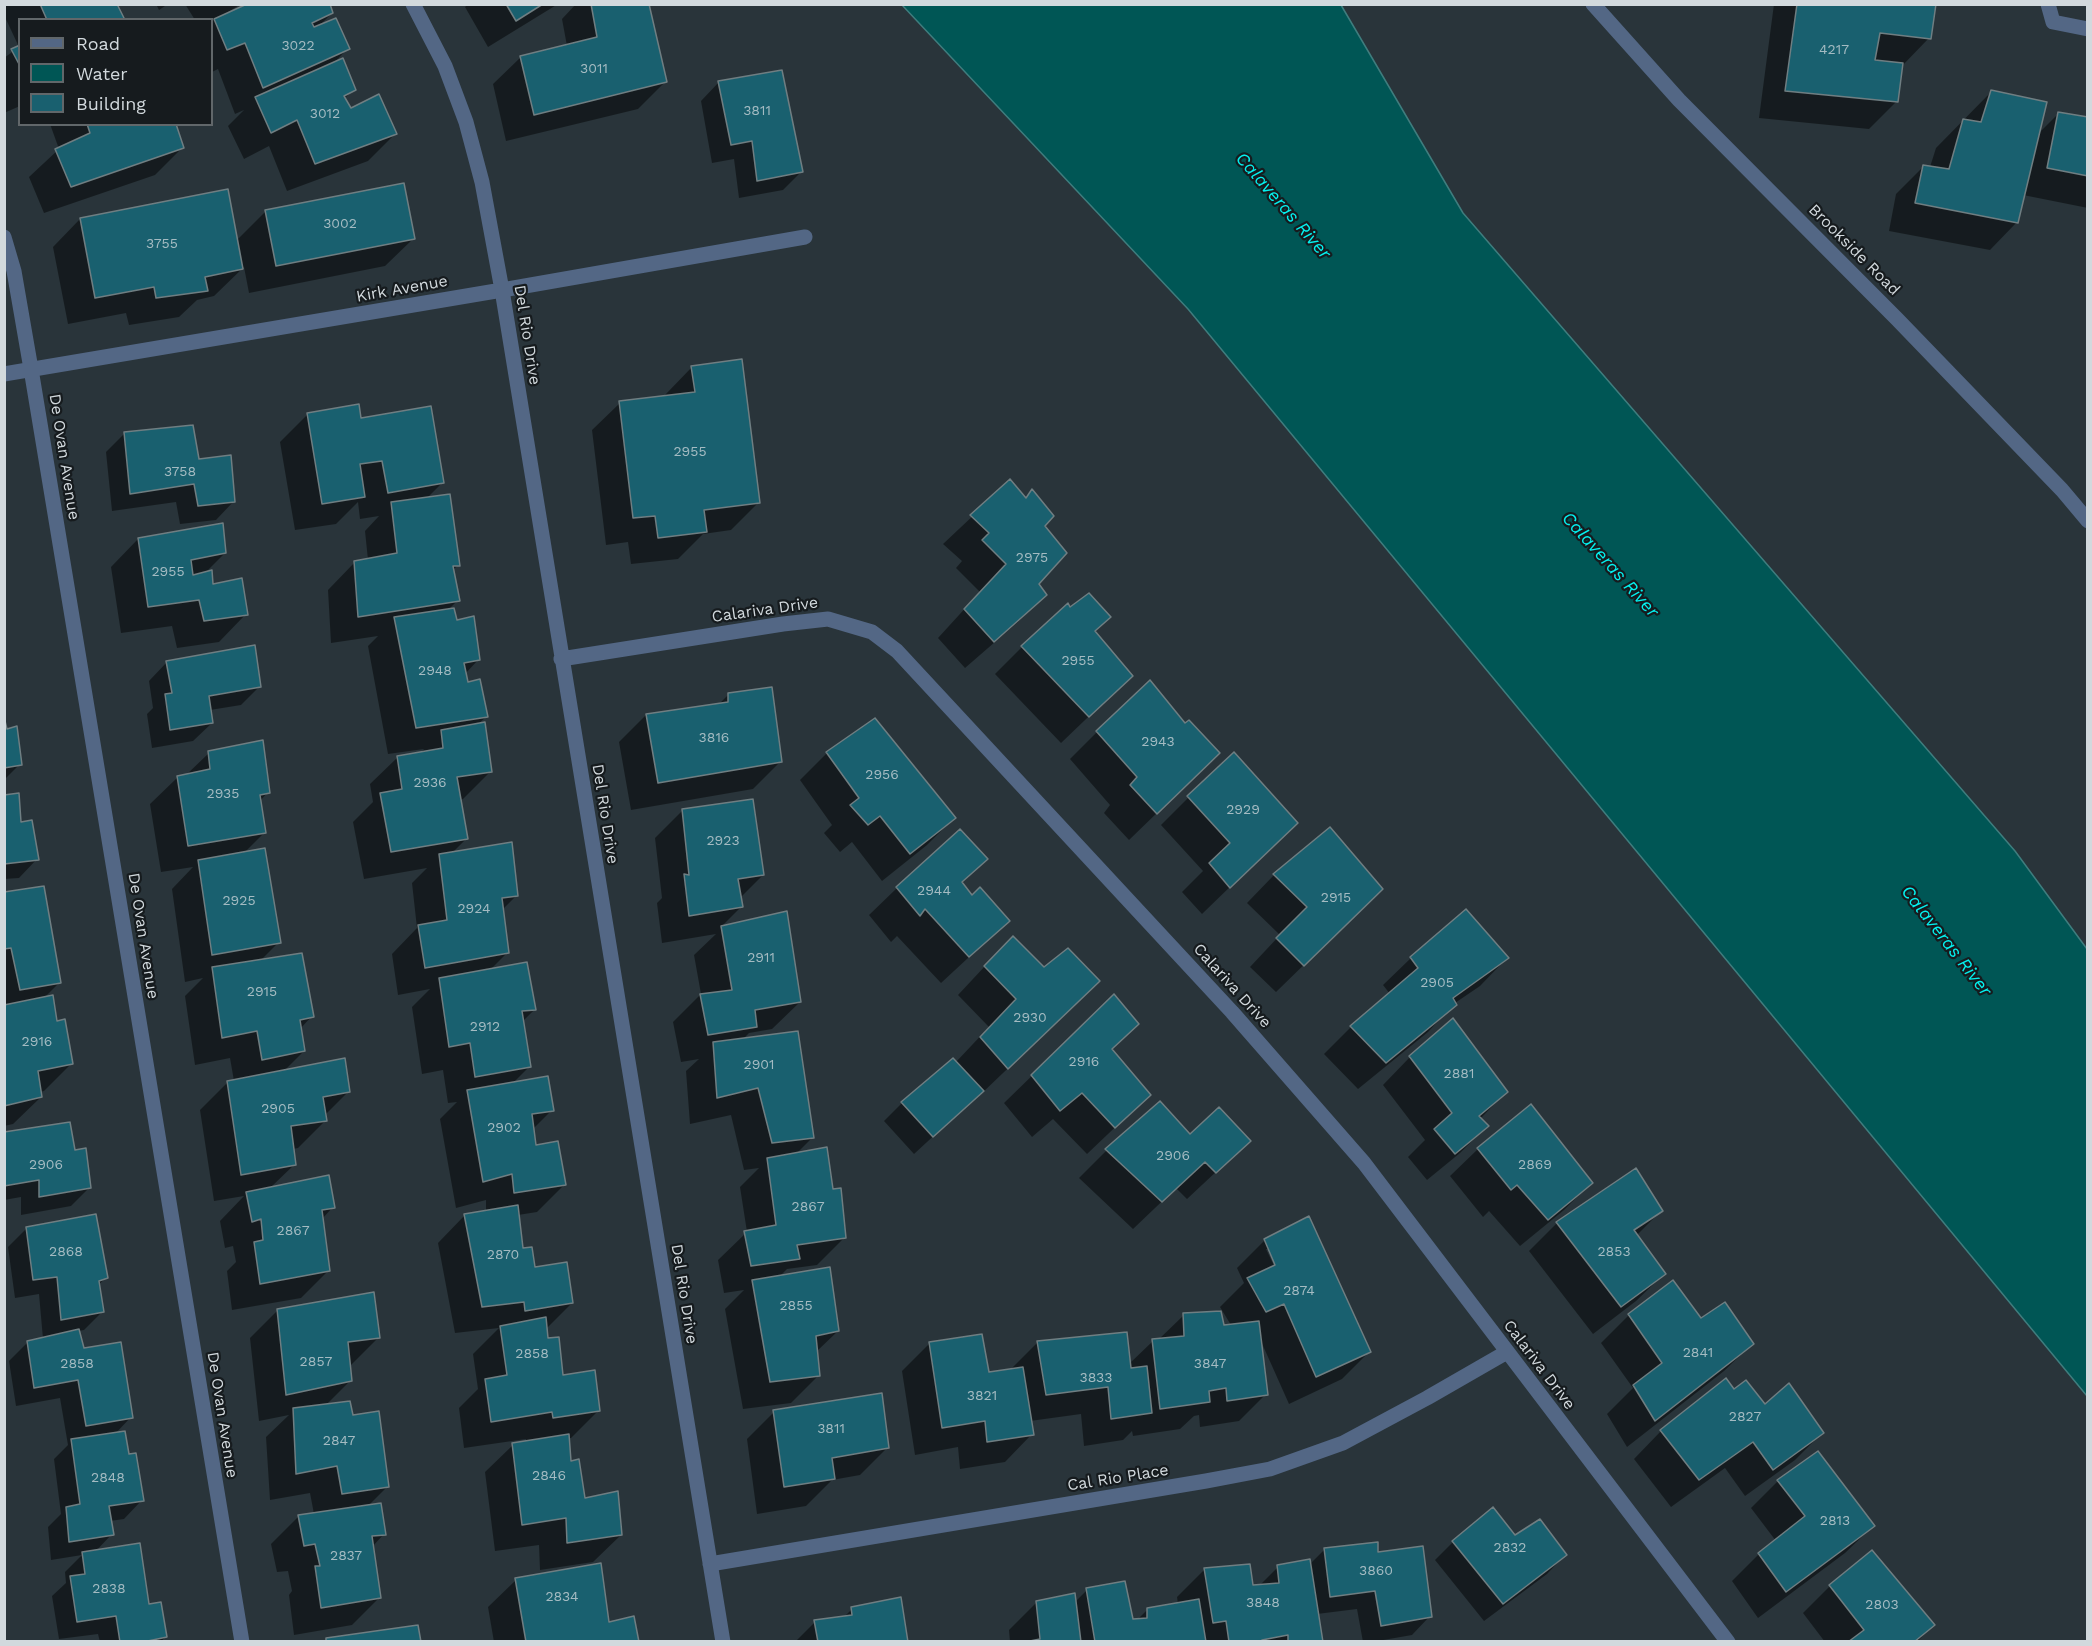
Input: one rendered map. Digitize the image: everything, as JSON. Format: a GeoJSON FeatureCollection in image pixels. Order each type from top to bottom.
{"type":"FeatureCollection","features":[{"type":"Feature","properties":{"kind":"street","name":"Del Rio Drive"},"geometry":{"type":"LineString","coordinates":[[413,4],[445,66],[466,122],[482,182],[502,290],[723,1641]]}},
{"type":"Feature","properties":{"kind":"street","name":"Brookside Road"},"geometry":{"type":"LineString","coordinates":[[1593,4],[1679,100],[1897,319],[2062,490],[2088,521]]}},
{"type":"Feature","properties":{"kind":"street"},"geometry":{"type":"LineString","coordinates":[[2048,4],[2053,22],[2088,29]]}},
{"type":"Feature","properties":{"kind":"street","name":"De Ovan Avenue"},"geometry":{"type":"LineString","coordinates":[[4,237],[14,271],[31,369],[242,1641]]}},
{"type":"Feature","properties":{"kind":"street","name":"Kirk Avenue"},"geometry":{"type":"LineString","coordinates":[[4,374],[805,237]]}},
{"type":"Feature","properties":{"kind":"street","name":"Calariva Drive"},"geometry":{"type":"LineString","coordinates":[[561,659],[783,624],[828,620],[872,632],[897,651],[1240,1020],[1364,1163],[1728,1641]]}},
{"type":"Feature","properties":{"kind":"street","name":"Cal Rio Place"},"geometry":{"type":"LineString","coordinates":[[710,1564],[1206,1482],[1270,1469],[1343,1443],[1507,1352]]}},
{"type":"Feature","properties":{"kind":"water","name":"Calaveras River"},"geometry":{"type":"Polygon","coordinates":[[[902,5],[1341,5],[1463,213],[2015,851],[2087,949],[2087,1396],[1188,309],[902,5]]]}},
{"type":"Feature","properties":{"kind":"building"},"geometry":{"type":"Polygon","coordinates":[[[40,4],[117,4],[124,18],[46,18],[40,4]]]}},
{"type":"Feature","properties":{"kind":"building"},"geometry":{"type":"Polygon","coordinates":[[[247,4],[330,4],[333,13],[312,23],[314,27],[336,18],[350,49],[263,88],[245,43],[227,50],[214,19],[247,4]]]}},
{"type":"Feature","properties":{"kind":"building"},"geometry":{"type":"Polygon","coordinates":[[[506,4],[543,4],[516,21],[506,4]]]}},
{"type":"Feature","properties":{"kind":"building"},"geometry":{"type":"Polygon","coordinates":[[[591,4],[649,4],[667,82],[534,115],[520,56],[597,37],[591,4]]]}},
{"type":"Feature","properties":{"kind":"building"},"geometry":{"type":"Polygon","coordinates":[[[1797,4],[1936,4],[1931,39],[1880,33],[1875,60],[1903,63],[1898,102],[1785,91],[1797,4]]]}},
{"type":"Feature","properties":{"kind":"building"},"geometry":{"type":"Polygon","coordinates":[[[18,46],[18,62],[11,49],[18,46]]]}},
{"type":"Feature","properties":{"kind":"building"},"geometry":{"type":"Polygon","coordinates":[[[343,58],[356,90],[344,96],[351,108],[379,94],[397,134],[315,164],[297,120],[271,133],[255,97],[343,58]]]}},
{"type":"Feature","properties":{"kind":"building"},"geometry":{"type":"Polygon","coordinates":[[[782,70],[803,172],[757,181],[752,141],[731,145],[718,81],[782,70]]]}},
{"type":"Feature","properties":{"kind":"building"},"geometry":{"type":"Polygon","coordinates":[[[1991,90],[2047,102],[2018,223],[1915,203],[1923,165],[1949,169],[1963,119],[1981,122],[1991,90]]]}},
{"type":"Feature","properties":{"kind":"building"},"geometry":{"type":"Polygon","coordinates":[[[2058,112],[2088,117],[2088,176],[2047,168],[2058,112]]]}},
{"type":"Feature","properties":{"kind":"building"},"geometry":{"type":"Polygon","coordinates":[[[88,126],[177,126],[184,148],[71,187],[55,149],[90,133],[88,126]]]}},
{"type":"Feature","properties":{"kind":"building"},"geometry":{"type":"Polygon","coordinates":[[[404,183],[415,239],[276,266],[265,210],[404,183]]]}},
{"type":"Feature","properties":{"kind":"building"},"geometry":{"type":"Polygon","coordinates":[[[228,189],[243,269],[205,277],[208,291],[156,298],[154,287],[95,298],[80,218],[228,189]]]}},
{"type":"Feature","properties":{"kind":"building"},"geometry":{"type":"Polygon","coordinates":[[[742,359],[760,503],[704,510],[707,532],[658,538],[655,516],[633,518],[619,401],[695,392],[691,366],[742,359]]]}},
{"type":"Feature","properties":{"kind":"building"},"geometry":{"type":"Polygon","coordinates":[[[359,404],[361,418],[431,406],[444,483],[388,493],[382,461],[360,464],[365,497],[322,504],[307,413],[359,404]]]}},
{"type":"Feature","properties":{"kind":"building"},"geometry":{"type":"Polygon","coordinates":[[[193,425],[199,459],[231,455],[235,502],[198,506],[194,484],[130,494],[124,432],[193,425]]]}},
{"type":"Feature","properties":{"kind":"building"},"geometry":{"type":"Polygon","coordinates":[[[1010,479],[1026,498],[1032,489],[1054,516],[1045,526],[1067,553],[1039,584],[1047,595],[994,642],[964,609],[1006,564],[982,540],[989,533],[970,515],[1010,479]]]}},
{"type":"Feature","properties":{"kind":"building"},"geometry":{"type":"Polygon","coordinates":[[[450,494],[460,566],[453,566],[460,601],[358,617],[354,561],[397,553],[391,502],[450,494]]]}},
{"type":"Feature","properties":{"kind":"building"},"geometry":{"type":"Polygon","coordinates":[[[223,523],[226,553],[191,560],[193,575],[212,570],[213,584],[242,578],[248,615],[204,621],[199,600],[148,607],[138,538],[223,523]]]}},
{"type":"Feature","properties":{"kind":"building"},"geometry":{"type":"Polygon","coordinates":[[[1089,593],[1111,617],[1095,631],[1133,676],[1089,717],[1021,646],[1068,603],[1070,607],[1089,593]]]}},
{"type":"Feature","properties":{"kind":"building"},"geometry":{"type":"Polygon","coordinates":[[[454,608],[457,620],[474,616],[480,660],[464,663],[468,682],[480,679],[488,717],[416,728],[394,617],[454,608]]]}},
{"type":"Feature","properties":{"kind":"building"},"geometry":{"type":"Polygon","coordinates":[[[255,645],[261,687],[209,696],[213,723],[170,730],[165,694],[172,693],[166,661],[255,645]]]}},
{"type":"Feature","properties":{"kind":"building"},"geometry":{"type":"Polygon","coordinates":[[[1150,680],[1185,723],[1189,720],[1220,753],[1157,814],[1130,785],[1137,777],[1096,731],[1150,680]]]}},
{"type":"Feature","properties":{"kind":"building"},"geometry":{"type":"Polygon","coordinates":[[[772,687],[782,762],[658,783],[646,714],[728,702],[728,693],[772,687]]]}},
{"type":"Feature","properties":{"kind":"building"},"geometry":{"type":"Polygon","coordinates":[[[4,717],[7,729],[17,726],[22,765],[4,768],[4,717]]]}},
{"type":"Feature","properties":{"kind":"building"},"geometry":{"type":"Polygon","coordinates":[[[875,718],[956,818],[910,854],[880,816],[868,825],[850,805],[859,798],[826,752],[875,718]]]}},
{"type":"Feature","properties":{"kind":"building"},"geometry":{"type":"Polygon","coordinates":[[[485,722],[492,772],[457,777],[468,839],[391,852],[380,793],[402,789],[397,756],[443,748],[441,730],[485,722]]]}},
{"type":"Feature","properties":{"kind":"building"},"geometry":{"type":"Polygon","coordinates":[[[263,740],[270,793],[260,795],[266,833],[188,846],[177,776],[210,769],[208,751],[263,740]]]}},
{"type":"Feature","properties":{"kind":"building"},"geometry":{"type":"Polygon","coordinates":[[[1234,752],[1298,823],[1230,888],[1209,863],[1230,843],[1187,796],[1234,752]]]}},
{"type":"Feature","properties":{"kind":"building"},"geometry":{"type":"Polygon","coordinates":[[[19,793],[21,822],[32,820],[39,860],[4,864],[4,795],[19,793]]]}},
{"type":"Feature","properties":{"kind":"building"},"geometry":{"type":"Polygon","coordinates":[[[753,799],[764,875],[738,879],[743,907],[689,916],[684,874],[689,875],[682,809],[753,799]]]}},
{"type":"Feature","properties":{"kind":"building"},"geometry":{"type":"Polygon","coordinates":[[[1330,827],[1383,889],[1304,966],[1276,938],[1307,907],[1273,874],[1330,827]]]}},
{"type":"Feature","properties":{"kind":"building"},"geometry":{"type":"Polygon","coordinates":[[[960,829],[988,859],[962,882],[972,895],[980,887],[1010,921],[969,957],[925,909],[920,916],[896,887],[960,829]]]}},
{"type":"Feature","properties":{"kind":"building"},"geometry":{"type":"Polygon","coordinates":[[[512,842],[518,896],[502,898],[509,953],[425,968],[418,925],[447,920],[439,854],[512,842]]]}},
{"type":"Feature","properties":{"kind":"building"},"geometry":{"type":"Polygon","coordinates":[[[265,848],[281,943],[212,955],[198,860],[265,848]]]}},
{"type":"Feature","properties":{"kind":"building"},"geometry":{"type":"Polygon","coordinates":[[[44,886],[61,983],[20,990],[11,948],[4,949],[4,892],[44,886]]]}},
{"type":"Feature","properties":{"kind":"building"},"geometry":{"type":"Polygon","coordinates":[[[1466,909],[1509,958],[1453,998],[1457,1005],[1386,1063],[1350,1026],[1418,968],[1410,957],[1466,909]]]}},
{"type":"Feature","properties":{"kind":"building"},"geometry":{"type":"Polygon","coordinates":[[[787,911],[801,1002],[755,1010],[757,1027],[708,1035],[700,994],[732,990],[721,926],[787,911]]]}},
{"type":"Feature","properties":{"kind":"building"},"geometry":{"type":"Polygon","coordinates":[[[1013,936],[1044,967],[1068,948],[1100,981],[1008,1069],[980,1037],[1016,999],[984,966],[1013,936]]]}},
{"type":"Feature","properties":{"kind":"building"},"geometry":{"type":"Polygon","coordinates":[[[302,953],[314,1017],[300,1020],[305,1051],[262,1060],[257,1031],[222,1038],[212,967],[302,953]]]}},
{"type":"Feature","properties":{"kind":"building"},"geometry":{"type":"Polygon","coordinates":[[[527,962],[536,1010],[522,1011],[531,1067],[475,1077],[470,1043],[449,1047],[439,978],[527,962]]]}},
{"type":"Feature","properties":{"kind":"building"},"geometry":{"type":"Polygon","coordinates":[[[1114,994],[1139,1024],[1112,1049],[1151,1095],[1115,1128],[1082,1093],[1060,1111],[1031,1075],[1114,994]]]}},
{"type":"Feature","properties":{"kind":"building"},"geometry":{"type":"Polygon","coordinates":[[[53,995],[57,1021],[65,1019],[73,1064],[38,1071],[42,1097],[4,1106],[4,1005],[53,995]]]}},
{"type":"Feature","properties":{"kind":"building"},"geometry":{"type":"Polygon","coordinates":[[[1453,1018],[1508,1092],[1479,1116],[1489,1126],[1455,1154],[1434,1129],[1452,1113],[1409,1056],[1453,1018]]]}},
{"type":"Feature","properties":{"kind":"building"},"geometry":{"type":"Polygon","coordinates":[[[798,1031],[814,1138],[772,1143],[758,1088],[717,1098],[713,1042],[798,1031]]]}},
{"type":"Feature","properties":{"kind":"building"},"geometry":{"type":"Polygon","coordinates":[[[345,1058],[350,1092],[323,1097],[327,1121],[291,1126],[296,1165],[241,1175],[227,1081],[345,1058]]]}},
{"type":"Feature","properties":{"kind":"building"},"geometry":{"type":"Polygon","coordinates":[[[953,1058],[984,1091],[933,1137],[901,1102],[953,1058]]]}},
{"type":"Feature","properties":{"kind":"building"},"geometry":{"type":"Polygon","coordinates":[[[548,1076],[554,1111],[532,1114],[536,1145],[558,1141],[566,1185],[514,1193],[512,1174],[483,1182],[467,1090],[548,1076]]]}},
{"type":"Feature","properties":{"kind":"building"},"geometry":{"type":"Polygon","coordinates":[[[1160,1101],[1190,1134],[1219,1107],[1251,1141],[1216,1173],[1205,1162],[1162,1202],[1105,1149],[1160,1101]]]}},
{"type":"Feature","properties":{"kind":"building"},"geometry":{"type":"Polygon","coordinates":[[[1531,1104],[1593,1183],[1548,1220],[1517,1185],[1511,1190],[1477,1148],[1531,1104]]]}},
{"type":"Feature","properties":{"kind":"building"},"geometry":{"type":"Polygon","coordinates":[[[70,1122],[75,1150],[86,1148],[91,1188],[39,1197],[39,1180],[4,1186],[4,1132],[70,1122]]]}},
{"type":"Feature","properties":{"kind":"building"},"geometry":{"type":"Polygon","coordinates":[[[827,1147],[833,1189],[841,1188],[846,1238],[797,1245],[800,1259],[751,1266],[744,1231],[776,1225],[767,1158],[827,1147]]]}},
{"type":"Feature","properties":{"kind":"building"},"geometry":{"type":"Polygon","coordinates":[[[1636,1168],[1663,1211],[1634,1230],[1666,1274],[1621,1307],[1556,1222],[1636,1168]]]}},
{"type":"Feature","properties":{"kind":"building"},"geometry":{"type":"Polygon","coordinates":[[[329,1175],[335,1208],[322,1210],[330,1271],[260,1284],[254,1242],[263,1240],[261,1219],[252,1222],[246,1192],[329,1175]]]}},
{"type":"Feature","properties":{"kind":"building"},"geometry":{"type":"Polygon","coordinates":[[[518,1205],[523,1248],[532,1247],[535,1267],[567,1262],[573,1303],[525,1311],[524,1302],[482,1307],[464,1214],[518,1205]]]}},
{"type":"Feature","properties":{"kind":"building"},"geometry":{"type":"Polygon","coordinates":[[[96,1214],[108,1278],[99,1281],[104,1312],[61,1320],[57,1277],[33,1280],[26,1227],[96,1214]]]}},
{"type":"Feature","properties":{"kind":"building"},"geometry":{"type":"Polygon","coordinates":[[[1309,1216],[1371,1352],[1316,1377],[1284,1304],[1266,1312],[1247,1278],[1275,1265],[1264,1239],[1309,1216]]]}},
{"type":"Feature","properties":{"kind":"building"},"geometry":{"type":"Polygon","coordinates":[[[830,1267],[839,1331],[816,1336],[820,1376],[770,1382],[752,1280],[830,1267]]]}},
{"type":"Feature","properties":{"kind":"building"},"geometry":{"type":"Polygon","coordinates":[[[1673,1280],[1701,1318],[1725,1302],[1754,1344],[1655,1421],[1633,1385],[1662,1363],[1628,1314],[1673,1280]]]}},
{"type":"Feature","properties":{"kind":"building"},"geometry":{"type":"Polygon","coordinates":[[[374,1292],[380,1338],[348,1342],[352,1381],[286,1395],[277,1309],[374,1292]]]}},
{"type":"Feature","properties":{"kind":"building"},"geometry":{"type":"Polygon","coordinates":[[[1221,1311],[1224,1325],[1259,1321],[1268,1395],[1227,1401],[1226,1388],[1209,1391],[1210,1402],[1160,1409],[1152,1339],[1184,1336],[1183,1313],[1221,1311]]]}},
{"type":"Feature","properties":{"kind":"building"},"geometry":{"type":"Polygon","coordinates":[[[546,1317],[548,1338],[559,1337],[563,1375],[595,1370],[600,1411],[553,1418],[552,1412],[491,1422],[485,1379],[507,1375],[500,1326],[546,1317]]]}},
{"type":"Feature","properties":{"kind":"building"},"geometry":{"type":"Polygon","coordinates":[[[79,1329],[84,1348],[121,1342],[133,1418],[86,1426],[78,1380],[34,1388],[27,1341],[79,1329]]]}},
{"type":"Feature","properties":{"kind":"building"},"geometry":{"type":"Polygon","coordinates":[[[1127,1332],[1131,1368],[1147,1366],[1152,1413],[1111,1419],[1108,1387],[1046,1395],[1037,1341],[1127,1332]]]}},
{"type":"Feature","properties":{"kind":"building"},"geometry":{"type":"Polygon","coordinates":[[[982,1334],[989,1372],[1023,1367],[1034,1435],[987,1442],[985,1421],[942,1428],[929,1342],[982,1334]]]}},
{"type":"Feature","properties":{"kind":"building"},"geometry":{"type":"Polygon","coordinates":[[[1726,1378],[1734,1389],[1746,1380],[1765,1404],[1789,1383],[1824,1433],[1773,1470],[1753,1442],[1699,1480],[1660,1430],[1726,1378]]]}},
{"type":"Feature","properties":{"kind":"building"},"geometry":{"type":"Polygon","coordinates":[[[882,1393],[889,1448],[832,1458],[835,1479],[784,1487],[773,1410],[882,1393]]]}},
{"type":"Feature","properties":{"kind":"building"},"geometry":{"type":"Polygon","coordinates":[[[350,1401],[353,1415],[379,1411],[389,1487],[342,1494],[337,1466],[296,1474],[293,1408],[350,1401]]]}},
{"type":"Feature","properties":{"kind":"building"},"geometry":{"type":"Polygon","coordinates":[[[125,1431],[129,1454],[136,1453],[144,1501],[109,1506],[114,1535],[69,1542],[66,1507],[80,1504],[71,1439],[125,1431]]]}},
{"type":"Feature","properties":{"kind":"building"},"geometry":{"type":"Polygon","coordinates":[[[569,1434],[571,1461],[579,1459],[585,1498],[618,1491],[622,1535],[567,1543],[566,1518],[522,1525],[512,1443],[569,1434]]]}},
{"type":"Feature","properties":{"kind":"building"},"geometry":{"type":"Polygon","coordinates":[[[1818,1451],[1875,1526],[1786,1592],[1758,1553],[1805,1516],[1777,1480],[1818,1451]]]}},
{"type":"Feature","properties":{"kind":"building"},"geometry":{"type":"Polygon","coordinates":[[[381,1503],[386,1535],[372,1536],[381,1598],[321,1608],[315,1566],[320,1566],[315,1544],[304,1546],[298,1515],[381,1503]]]}},
{"type":"Feature","properties":{"kind":"building"},"geometry":{"type":"Polygon","coordinates":[[[1493,1507],[1515,1535],[1540,1519],[1567,1555],[1503,1604],[1452,1541],[1493,1507]]]}},
{"type":"Feature","properties":{"kind":"building"},"geometry":{"type":"Polygon","coordinates":[[[1378,1542],[1378,1552],[1423,1546],[1432,1617],[1381,1626],[1375,1591],[1330,1597],[1324,1548],[1378,1542]]]}},
{"type":"Feature","properties":{"kind":"building"},"geometry":{"type":"Polygon","coordinates":[[[140,1543],[149,1604],[161,1602],[167,1637],[143,1642],[120,1642],[116,1616],[77,1622],[70,1576],[85,1574],[82,1552],[140,1543]]]}},
{"type":"Feature","properties":{"kind":"building"},"geometry":{"type":"Polygon","coordinates":[[[1872,1550],[1935,1625],[1914,1642],[1848,1642],[1864,1630],[1829,1585],[1872,1550]]]}},
{"type":"Feature","properties":{"kind":"building"},"geometry":{"type":"Polygon","coordinates":[[[1310,1559],[1323,1642],[1288,1642],[1288,1635],[1262,1640],[1262,1642],[1229,1642],[1226,1621],[1213,1623],[1204,1568],[1250,1564],[1253,1585],[1279,1583],[1277,1565],[1310,1559]]]}},
{"type":"Feature","properties":{"kind":"building"},"geometry":{"type":"Polygon","coordinates":[[[601,1563],[609,1622],[634,1616],[639,1642],[526,1642],[515,1578],[601,1563]]]}},
{"type":"Feature","properties":{"kind":"building"},"geometry":{"type":"Polygon","coordinates":[[[1125,1581],[1133,1619],[1147,1618],[1147,1608],[1199,1599],[1206,1642],[1095,1642],[1086,1588],[1125,1581]]]}},
{"type":"Feature","properties":{"kind":"building"},"geometry":{"type":"Polygon","coordinates":[[[1075,1593],[1081,1642],[1025,1642],[1040,1639],[1036,1601],[1075,1593]]]}},
{"type":"Feature","properties":{"kind":"building"},"geometry":{"type":"Polygon","coordinates":[[[901,1597],[908,1642],[818,1642],[814,1620],[852,1615],[851,1607],[901,1597]]]}},
{"type":"Feature","properties":{"kind":"building"},"geometry":{"type":"Polygon","coordinates":[[[418,1625],[421,1642],[326,1642],[326,1638],[418,1625]]]}}]}
